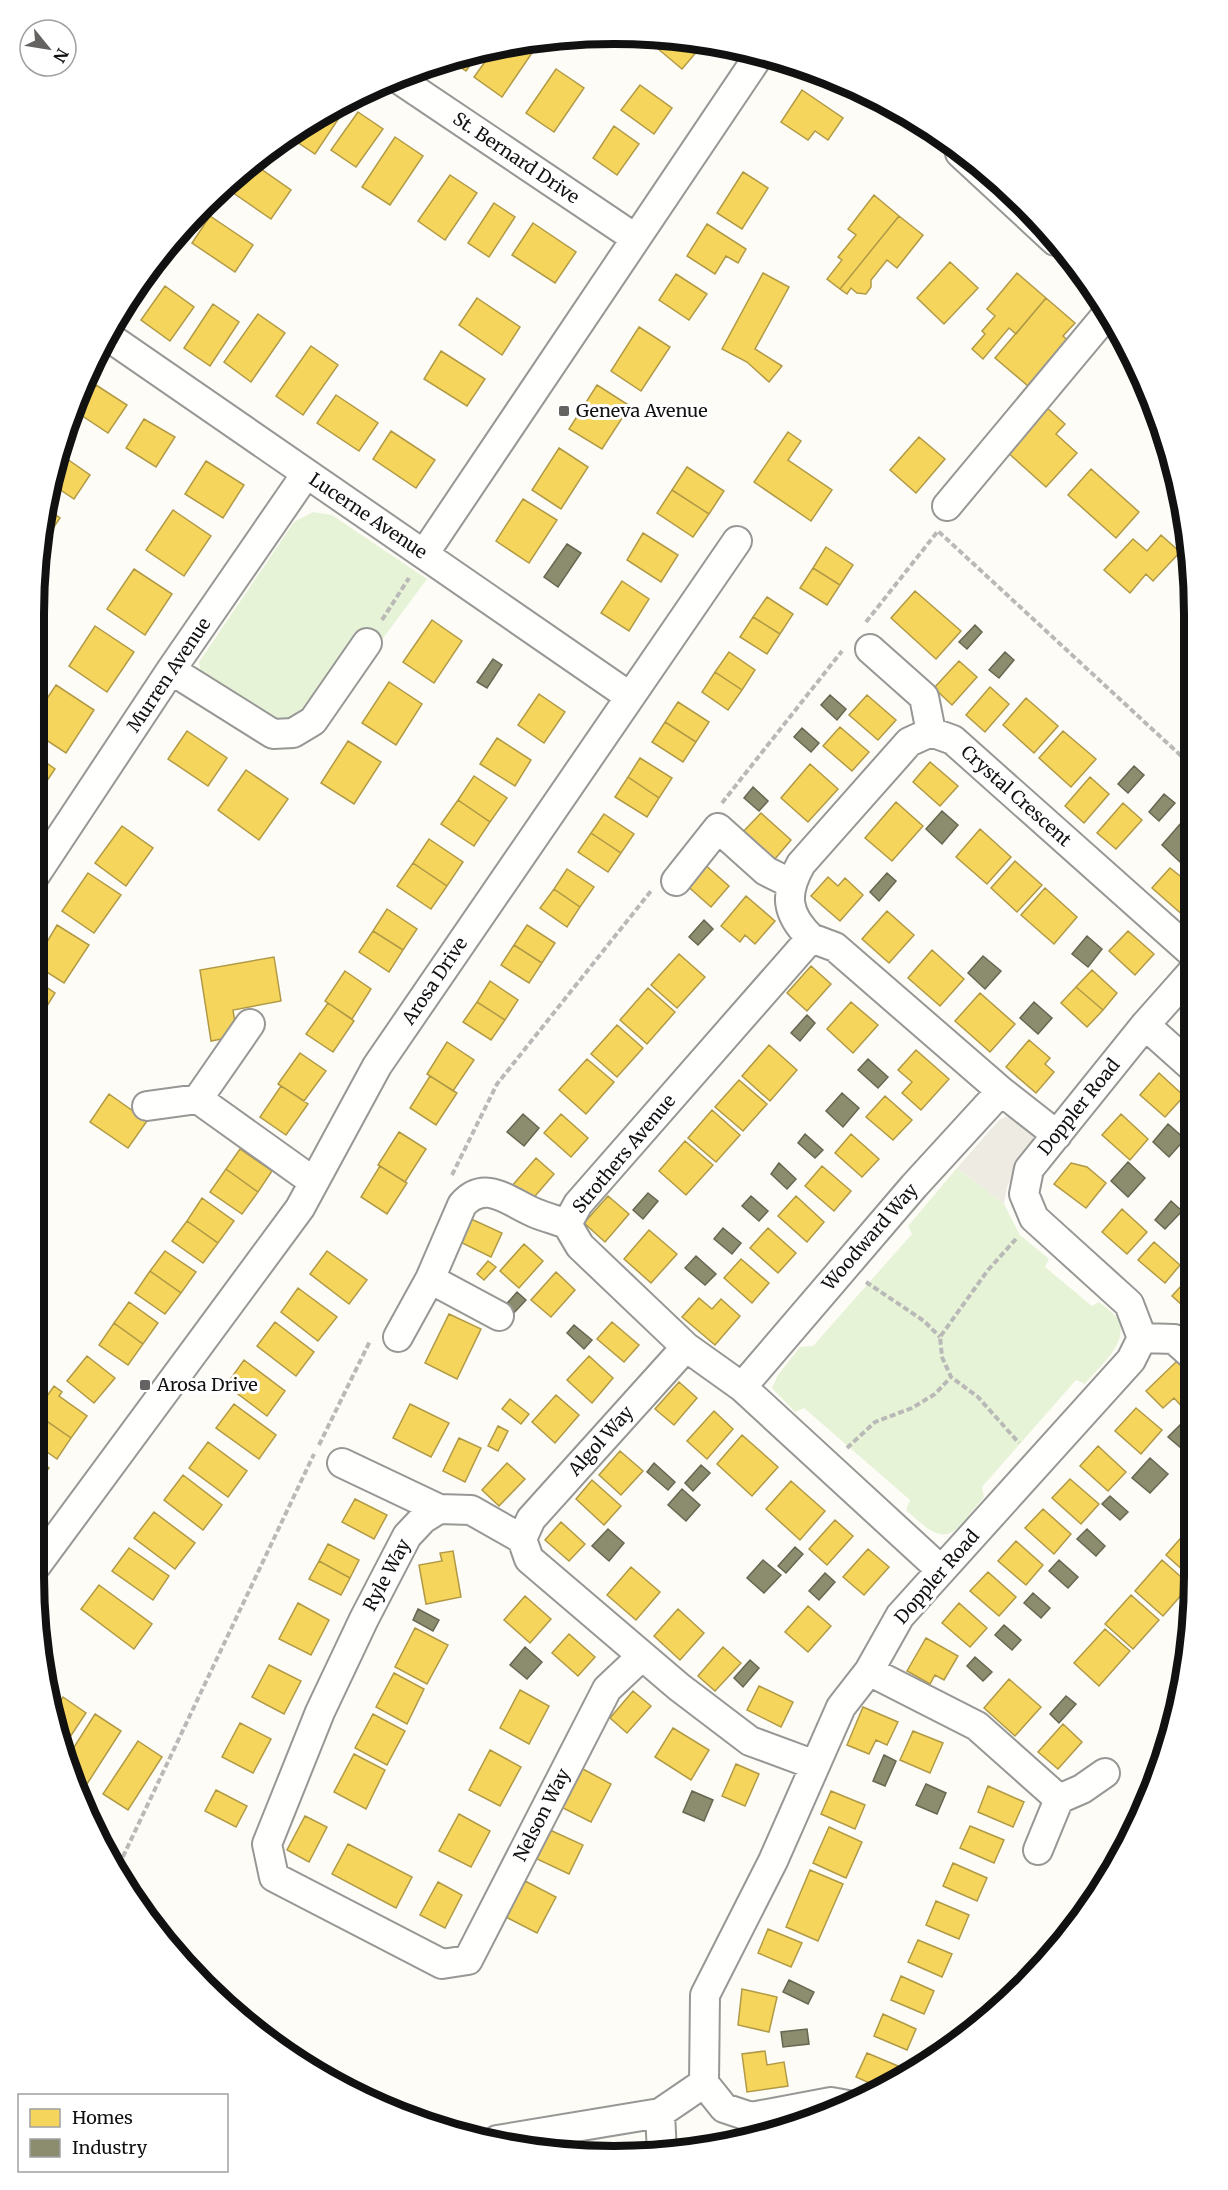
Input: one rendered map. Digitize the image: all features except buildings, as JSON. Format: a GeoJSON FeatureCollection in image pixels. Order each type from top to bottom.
{"type":"FeatureCollection","features":[{"type":"Feature","properties":{"kind":"street"},"geometry":{"type":"LineString","coordinates":[[424,554],[755,61]]}},
{"type":"Feature","properties":{"kind":"street","name":"St. Bernard Drive"},"geometry":{"type":"LineString","coordinates":[[406,83],[635,238]]}},
{"type":"Feature","properties":{"kind":"street"},"geometry":{"type":"LineString","coordinates":[[947,506],[1102,320]]}},
{"type":"Feature","properties":{"kind":"street","name":"Lucerne Avenue"},"geometry":{"type":"LineString","coordinates":[[114,340],[629,696]]}},
{"type":"Feature","properties":{"kind":"street","name":"Murren Avenue"},"geometry":{"type":"LineString","coordinates":[[44,862],[171,670],[306,474]]}},
{"type":"Feature","properties":{"kind":"street","name":"Arosa Drive"},"geometry":{"type":"LineString","coordinates":[[44,1555],[300,1208],[377,1066],[737,541]]}},
{"type":"Feature","properties":{"kind":"street"},"geometry":{"type":"LineString","coordinates":[[859,641],[924,697],[932,732],[909,742],[801,864],[790,883],[790,905],[797,925],[811,938],[835,947],[1001,1091],[1057,1135]]}},
{"type":"Feature","properties":{"kind":"street"},"geometry":{"type":"LineString","coordinates":[[171,670],[273,734],[293,733],[313,721],[367,643]]}},
{"type":"Feature","properties":{"kind":"street","name":"Crystal Crescent"},"geometry":{"type":"LineString","coordinates":[[932,732],[953,740],[1184,945]]}},
{"type":"Feature","properties":{"kind":"street"},"geometry":{"type":"LineString","coordinates":[[665,885],[721,816],[766,871],[790,883]]}},
{"type":"Feature","properties":{"kind":"street","name":"Strothers Avenue"},"geometry":{"type":"LineString","coordinates":[[811,938],[578,1204],[567,1224],[579,1245],[686,1347],[742,1387],[941,1570]]}},
{"type":"Feature","properties":{"kind":"street","name":"Doppler Road"},"geometry":{"type":"LineString","coordinates":[[704,2083],[705,1995],[773,1861],[841,1707],[869,1671],[900,1616],[1131,1360],[1142,1338],[1129,1304],[1034,1218],[1024,1194],[1029,1169],[1145,1025],[1184,981]]}},
{"type":"Feature","properties":{"kind":"street"},"geometry":{"type":"LineString","coordinates":[[198,1098],[250,1024]]}},
{"type":"Feature","properties":{"kind":"street"},"geometry":{"type":"LineString","coordinates":[[1145,1025],[1184,1060]]}},
{"type":"Feature","properties":{"kind":"street","name":"Woodward Way"},"geometry":{"type":"LineString","coordinates":[[742,1387],[846,1265],[1001,1091]]}},
{"type":"Feature","properties":{"kind":"street"},"geometry":{"type":"LineString","coordinates":[[147,1106],[198,1098],[314,1182]]}},
{"type":"Feature","properties":{"kind":"street"},"geometry":{"type":"LineString","coordinates":[[385,1337],[430,1279],[462,1205],[474,1193],[493,1192],[534,1213],[567,1224]]}},
{"type":"Feature","properties":{"kind":"street"},"geometry":{"type":"LineString","coordinates":[[430,1279],[499,1316]]}},
{"type":"Feature","properties":{"kind":"street"},"geometry":{"type":"LineString","coordinates":[[1142,1338],[1174,1339],[1184,1348]]}},
{"type":"Feature","properties":{"kind":"street","name":"Algol Way"},"geometry":{"type":"LineString","coordinates":[[522,1539],[531,1519],[686,1347]]}},
{"type":"Feature","properties":{"kind":"street"},"geometry":{"type":"LineString","coordinates":[[342,1463],[439,1509],[471,1510],[522,1539],[529,1559],[642,1656],[750,1741],[815,1765]]}},
{"type":"Feature","properties":{"kind":"street","name":"Ryle Way"},"geometry":{"type":"LineString","coordinates":[[439,1509],[423,1519],[407,1536],[363,1619],[320,1713],[267,1844],[274,1877],[442,1964]]}},
{"type":"Feature","properties":{"kind":"street","name":"Nelson Way"},"geometry":{"type":"LineString","coordinates":[[442,1964],[468,1960],[607,1689],[642,1656]]}},
{"type":"Feature","properties":{"kind":"street"},"geometry":{"type":"LineString","coordinates":[[869,1671],[977,1726],[1059,1799]]}},
{"type":"Feature","properties":{"kind":"street"},"geometry":{"type":"LineString","coordinates":[[1038,1850],[1059,1799],[1082,1789],[1105,1773]]}},
{"type":"Feature","properties":{"kind":"street"},"geometry":{"type":"LineString","coordinates":[[512,2137],[660,2113],[704,2083],[724,2108],[751,2117],[833,2102]]}},
{"type":"Feature","properties":{"kind":"street"},"geometry":{"type":"LineString","coordinates":[[660,2113],[662,2144]]}},
{"type":"Feature","properties":{"kind":"path"},"geometry":{"type":"LineString","coordinates":[[721,816],[859,641],[938,531],[1184,759]]}},
{"type":"Feature","properties":{"kind":"path"},"geometry":{"type":"LineString","coordinates":[[367,643],[424,554]]}},
{"type":"Feature","properties":{"kind":"path"},"geometry":{"type":"LineString","coordinates":[[449,1181],[497,1084],[665,885]]}},
{"type":"Feature","properties":{"kind":"path"},"geometry":{"type":"LineString","coordinates":[[940,1337],[988,1269],[1034,1218]]}},
{"type":"Feature","properties":{"kind":"path"},"geometry":{"type":"LineString","coordinates":[[846,1265],[872,1287],[924,1321],[940,1337],[942,1357],[951,1377],[978,1397],[995,1419],[1039,1462]]}},
{"type":"Feature","properties":{"kind":"path"},"geometry":{"type":"LineString","coordinates":[[121,1862],[385,1337]]}},
{"type":"Feature","properties":{"kind":"path"},"geometry":{"type":"LineString","coordinates":[[829,1467],[875,1422],[912,1408],[935,1394],[951,1377]]}},
{"type":"Feature","properties":{"kind":"green space"},"geometry":{"type":"Polygon","coordinates":[[[313,512],[332,515],[427,579],[378,645],[358,632],[302,715],[273,724],[202,678],[199,662],[294,522],[313,512]]]}},
{"type":"Feature","properties":{"kind":"green space"},"geometry":{"type":"Polygon","coordinates":[[[957,1168],[1004,1204],[1020,1235],[1049,1259],[1045,1267],[1092,1306],[1099,1302],[1117,1318],[1120,1336],[1111,1354],[1085,1384],[1076,1380],[982,1487],[984,1497],[964,1521],[949,1534],[941,1534],[920,1523],[906,1510],[910,1500],[804,1408],[795,1412],[772,1388],[778,1375],[800,1347],[813,1346],[912,1234],[908,1226],[957,1168]]]}},
{"type":"Feature","properties":{"kind":"shaded area"},"geometry":{"type":"Polygon","coordinates":[[[1010,1115],[1033,1134],[1036,1143],[1017,1167],[1007,1187],[1004,1204],[957,1168],[999,1120],[1010,1115]]]}},
{"type":"Feature","properties":{"kind":"place","name":"Geneva Avenue"},"geometry":{"type":"Point","coordinates":[564,411]}},
{"type":"Feature","properties":{"kind":"place","name":"Arosa Drive"},"geometry":{"type":"Point","coordinates":[145,1385]}}]}
